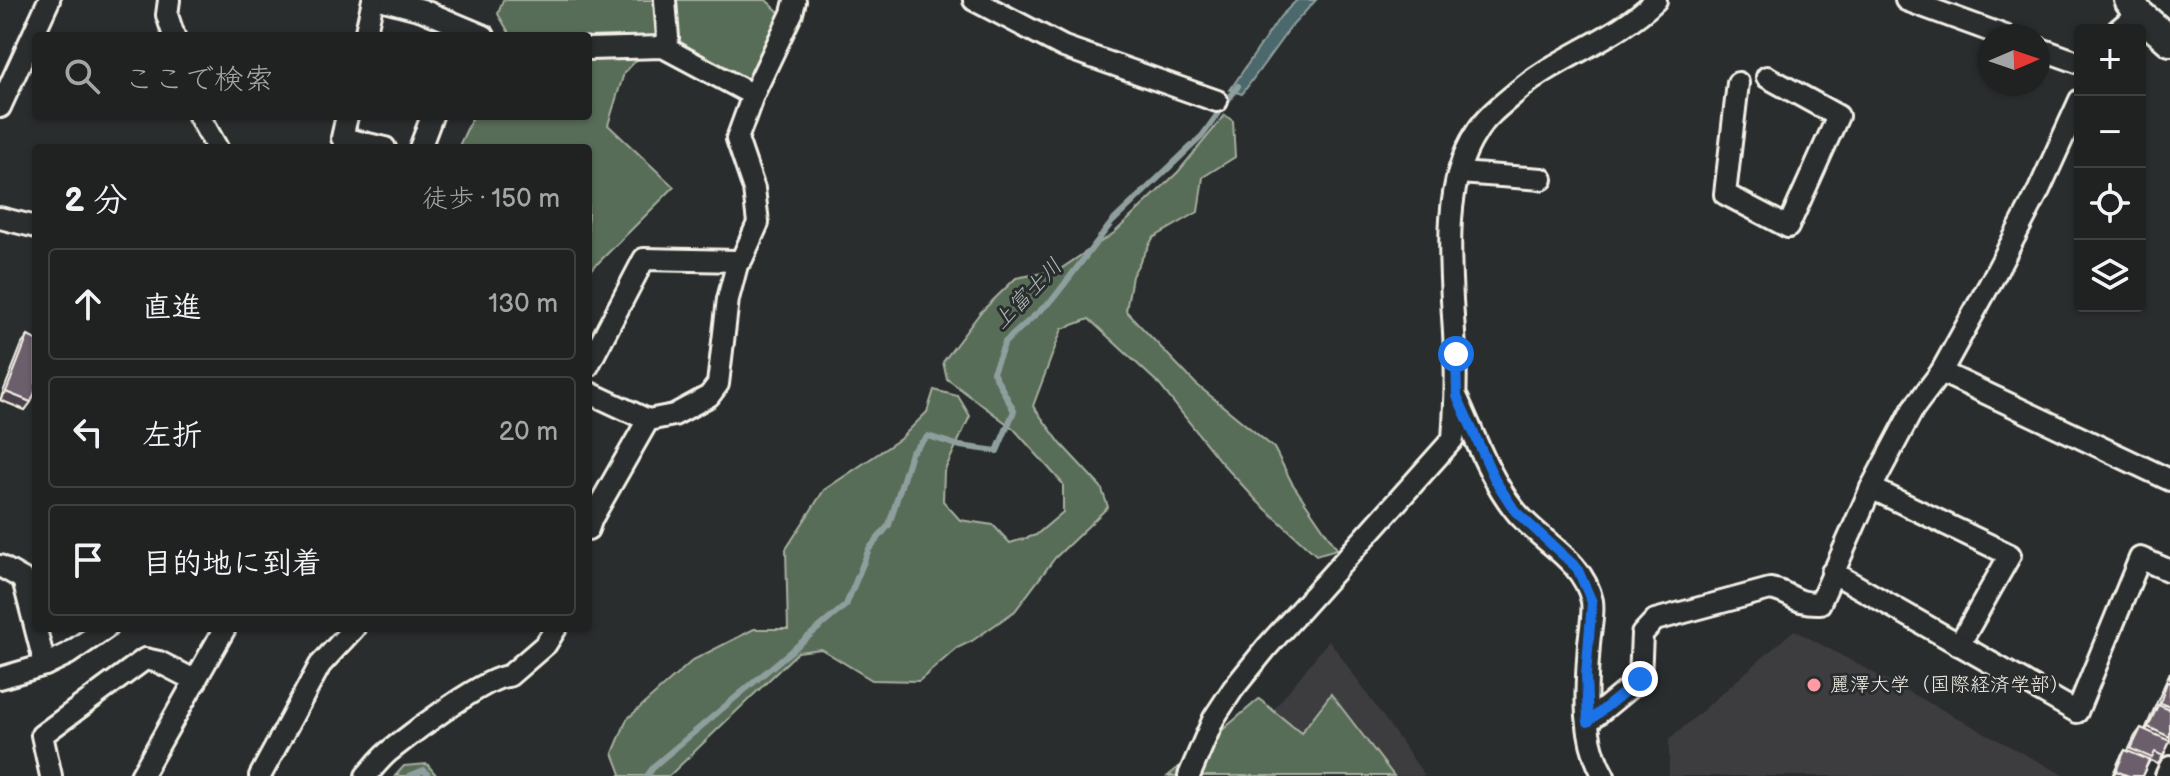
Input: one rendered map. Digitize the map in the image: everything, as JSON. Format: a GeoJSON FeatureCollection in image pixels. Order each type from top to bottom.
{"type":"FeatureCollection","features":[{"type":"Feature","properties":{"kind":"main road"},"geometry":{"type":"LineString","coordinates":[[2128,14],[2170,41]]}},
{"type":"Feature","properties":{"kind":"street"},"geometry":{"type":"LineString","coordinates":[[34,32],[49,0]]}},
{"type":"Feature","properties":{"kind":"street"},"geometry":{"type":"LineString","coordinates":[[169,0],[167,15],[173,32]]}},
{"type":"Feature","properties":{"kind":"street"},"geometry":{"type":"LineString","coordinates":[[366,32],[373,0]]}},
{"type":"Feature","properties":{"kind":"street"},"geometry":{"type":"LineString","coordinates":[[384,0],[422,10],[467,32]]}},
{"type":"Feature","properties":{"kind":"street"},"geometry":{"type":"LineString","coordinates":[[663,47],[668,38],[665,0]]}},
{"type":"Feature","properties":{"kind":"street"},"geometry":{"type":"LineString","coordinates":[[592,358],[644,259],[742,259],[758,223],[754,189],[737,139],[795,0]]}},
{"type":"Feature","properties":{"kind":"street"},"geometry":{"type":"LineString","coordinates":[[1189,776],[1214,718],[1233,689],[1453,439],[1457,396],[1451,216],[1459,173],[1476,131],[1497,109],[1549,70],[1623,28],[1656,0]]}},
{"type":"Feature","properties":{"kind":"street"},"geometry":{"type":"LineString","coordinates":[[1906,0],[1978,26]]}},
{"type":"Feature","properties":{"kind":"street"},"geometry":{"type":"LineString","coordinates":[[985,3],[1064,47],[1217,101]]}},
{"type":"Feature","properties":{"kind":"street"},"geometry":{"type":"LineString","coordinates":[[0,107],[32,37]]}},
{"type":"Feature","properties":{"kind":"street"},"geometry":{"type":"LineString","coordinates":[[592,49],[663,47],[753,95]]}},
{"type":"Feature","properties":{"kind":"street"},"geometry":{"type":"LineString","coordinates":[[2050,52],[2074,61]]}},
{"type":"Feature","properties":{"kind":"street"},"geometry":{"type":"LineString","coordinates":[[1738,83],[1725,194],[1788,227],[1838,116],[1767,77]]}},
{"type":"Feature","properties":{"kind":"street"},"geometry":{"type":"LineString","coordinates":[[1588,722],[1640,679],[1642,634],[1655,620],[1770,589],[1778,590],[1801,604],[1820,603],[1871,488],[1913,409],[1941,372],[2039,190],[2074,113]]}},
{"type":"Feature","properties":{"kind":"street"},"geometry":{"type":"LineString","coordinates":[[201,120],[215,144]]}},
{"type":"Feature","properties":{"kind":"street"},"geometry":{"type":"LineString","coordinates":[[346,120],[342,138],[368,144]]}},
{"type":"Feature","properties":{"kind":"street"},"geometry":{"type":"LineString","coordinates":[[422,144],[430,120]]}},
{"type":"Feature","properties":{"kind":"street"},"geometry":{"type":"LineString","coordinates":[[1459,173],[1542,179]]}},
{"type":"Feature","properties":{"kind":"street"},"geometry":{"type":"LineString","coordinates":[[0,218],[32,226]]}},
{"type":"Feature","properties":{"kind":"street"},"geometry":{"type":"LineString","coordinates":[[592,394],[648,420],[674,415],[709,396],[718,384],[728,299],[738,261]]}},
{"type":"Feature","properties":{"kind":"street"},"geometry":{"type":"LineString","coordinates":[[1941,372],[2170,480]]}},
{"type":"Feature","properties":{"kind":"street"},"geometry":{"type":"LineString","coordinates":[[1457,396],[1495,480],[1515,511],[1577,568],[1592,602],[1586,675],[1588,722],[1590,744],[1604,776]]}},
{"type":"Feature","properties":{"kind":"street"},"geometry":{"type":"LineString","coordinates":[[592,518],[648,420]]}},
{"type":"Feature","properties":{"kind":"street"},"geometry":{"type":"LineString","coordinates":[[1871,488],[2010,555],[1959,645]]}},
{"type":"Feature","properties":{"kind":"street"},"geometry":{"type":"LineString","coordinates":[[1832,572],[2077,712],[2140,558],[2170,571]]}},
{"type":"Feature","properties":{"kind":"street"},"geometry":{"type":"LineString","coordinates":[[0,566],[23,579],[32,614]]}},
{"type":"Feature","properties":{"kind":"street"},"geometry":{"type":"LineString","coordinates":[[37,632],[45,665]]}},
{"type":"Feature","properties":{"kind":"street"},"geometry":{"type":"LineString","coordinates":[[0,678],[45,665],[100,632]]}},
{"type":"Feature","properties":{"kind":"street"},"geometry":{"type":"LineString","coordinates":[[141,776],[223,632]]}},
{"type":"Feature","properties":{"kind":"street"},"geometry":{"type":"LineString","coordinates":[[260,776],[320,665],[350,632]]}},
{"type":"Feature","properties":{"kind":"street"},"geometry":{"type":"LineString","coordinates":[[366,776],[389,750],[457,703],[501,676],[509,676],[546,644],[554,632]]}},
{"type":"Feature","properties":{"kind":"street"},"geometry":{"type":"LineString","coordinates":[[51,776],[42,735],[145,659],[159,662],[196,681]]}},
{"type":"Feature","properties":{"kind":"street"},"geometry":{"type":"LineString","coordinates":[[2166,776],[2170,767]]}},
{"type":"Feature","properties":{"kind":"shaded area","name":"麗澤大学（国際経済学部）"},"geometry":{"type":"Polygon","coordinates":[[[1794,630],[2065,776],[1669,776],[1669,740],[1794,630]]]}},
{"type":"Feature","properties":{"kind":"shaded area"},"geometry":{"type":"Polygon","coordinates":[[[1329,640],[1425,776],[1221,776],[1329,640]]]}},
{"type":"Feature","properties":{"kind":"green space"},"geometry":{"type":"Polygon","coordinates":[[[503,0],[766,0],[780,13],[746,83],[664,31],[624,73],[608,125],[674,187],[592,269],[592,144],[460,144],[471,120],[592,120],[592,32],[509,32],[498,14],[503,0]]]}},
{"type":"Feature","properties":{"kind":"green space"},"geometry":{"type":"Polygon","coordinates":[[[1225,115],[1233,121],[1235,157],[1203,177],[1198,212],[1153,238],[1132,276],[1126,311],[1196,384],[1274,448],[1292,483],[1337,549],[1316,555],[1258,502],[1220,461],[1158,383],[1089,319],[1062,329],[1033,406],[1061,444],[1101,487],[1108,507],[1055,558],[1015,611],[957,648],[919,681],[872,680],[821,649],[798,652],[669,776],[619,776],[621,774],[613,753],[627,719],[693,660],[754,629],[788,629],[786,549],[824,490],[900,439],[927,412],[934,390],[958,396],[970,416],[944,472],[943,501],[960,520],[993,525],[1010,543],[1036,535],[1063,512],[1063,484],[1014,429],[947,379],[943,362],[980,313],[1016,278],[1059,270],[1114,233],[1178,172],[1225,115]]]}},
{"type":"Feature","properties":{"kind":"green space"},"geometry":{"type":"Polygon","coordinates":[[[1331,694],[1394,776],[1168,776],[1259,699],[1301,733],[1331,694]]]}},
{"type":"Feature","properties":{"kind":"green space"},"geometry":{"type":"Polygon","coordinates":[[[427,764],[437,776],[395,776],[404,766],[427,764]]]}},
{"type":"Feature","properties":{"kind":"water"},"geometry":{"type":"Polygon","coordinates":[[[1297,0],[1316,0],[1290,28],[1242,94],[1230,90],[1280,17],[1297,0]]]}},
{"type":"Feature","properties":{"kind":"building"},"geometry":{"type":"Polygon","coordinates":[[[28,336],[32,338],[32,400],[31,402],[6,392],[28,336]]]}},
{"type":"Feature","properties":{"kind":"building"},"geometry":{"type":"Polygon","coordinates":[[[2167,682],[2170,683],[2170,707],[2160,703],[2167,682]]]}},
{"type":"Feature","properties":{"kind":"building"},"geometry":{"type":"Polygon","coordinates":[[[2158,705],[2170,710],[2170,737],[2148,727],[2158,705]]]}},
{"type":"Feature","properties":{"kind":"building"},"geometry":{"type":"Polygon","coordinates":[[[2141,728],[2170,741],[2163,756],[2155,752],[2152,758],[2131,749],[2141,728]]]}},
{"type":"Feature","properties":{"kind":"building"},"geometry":{"type":"Polygon","coordinates":[[[2125,750],[2149,760],[2142,776],[2129,776],[2116,771],[2125,750]]]}},
{"type":"Feature","properties":{"kind":"waterway","name":"上富士川"},"geometry":{"type":"LineString","coordinates":[[647,776],[655,765],[846,605],[869,549],[889,525],[911,453],[928,436],[960,446],[997,451],[1014,411],[993,372],[1005,342],[1053,299],[1112,222],[1202,136],[1238,86]]}},
{"type":"Feature","properties":{"kind":"waterway","name":"上富士川"},"geometry":{"type":"LineString","coordinates":[[409,776],[424,770],[429,776]]}},
{"type":"Feature","properties":{"kind":"place","name":"麗澤大学（国際経済学部）"},"geometry":{"type":"Point","coordinates":[1814,685]}},
{"type":"Feature","properties":{"kind":"route"},"geometry":{"type":"LineString","coordinates":[[1456,354],[1457,396],[1495,480],[1515,511],[1577,568],[1592,602],[1586,675],[1588,722],[1640,679]]}}]}
